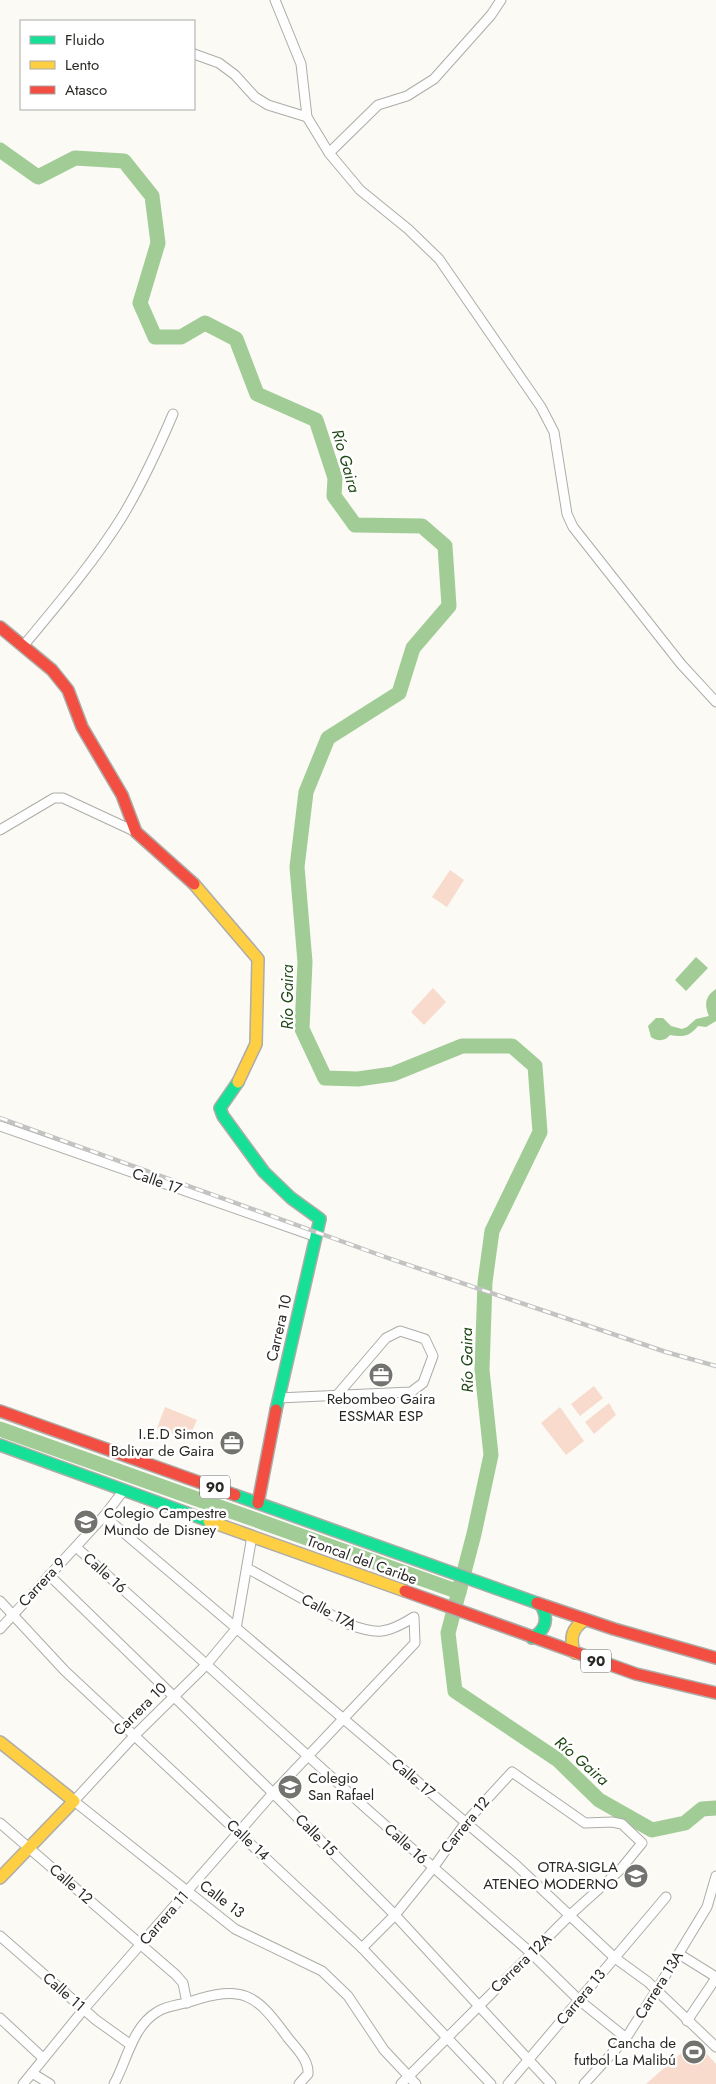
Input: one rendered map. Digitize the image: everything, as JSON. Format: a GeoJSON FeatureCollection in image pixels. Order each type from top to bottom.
{"type":"FeatureCollection","features":[{"type":"Feature","properties":{"kind":"main road"},"geometry":{"type":"LineString","coordinates":[[0,627],[52,670],[68,690],[82,727],[122,795],[136,832]]}},
{"type":"Feature","properties":{"kind":"main road","name":"Carrera 10"},"geometry":{"type":"LineString","coordinates":[[136,832],[188,877],[258,959],[256,1044],[244,1073],[220,1108],[223,1116],[264,1172],[291,1198],[320,1219],[314,1236],[278,1398],[258,1503]]}},
{"type":"Feature","properties":{"kind":"main road","name":"Troncal del Caribe"},"geometry":{"type":"LineString","coordinates":[[0,1411],[585,1620],[716,1658]]}},
{"type":"Feature","properties":{"kind":"main road","name":"Troncal del Caribe"},"geometry":{"type":"LineString","coordinates":[[0,1445],[575,1653],[636,1674],[716,1693]]}},
{"type":"Feature","properties":{"kind":"main road"},"geometry":{"type":"LineString","coordinates":[[532,1638],[542,1632],[547,1622],[542,1605]]}},
{"type":"Feature","properties":{"kind":"main road"},"geometry":{"type":"LineString","coordinates":[[575,1653],[571,1637],[576,1626],[585,1620]]}},
{"type":"Feature","properties":{"kind":"main road"},"geometry":{"type":"LineString","coordinates":[[636,1674],[678,1691],[716,1702]]}},
{"type":"Feature","properties":{"kind":"main road","name":"Calle 13"},"geometry":{"type":"LineString","coordinates":[[0,1742],[74,1800]]}},
{"type":"Feature","properties":{"kind":"main road","name":"Carrera 10"},"geometry":{"type":"LineString","coordinates":[[0,1878],[74,1800]]}},
{"type":"Feature","properties":{"kind":"street"},"geometry":{"type":"LineString","coordinates":[[275,0],[301,64],[307,117],[329,153],[360,190],[408,229],[439,259],[541,407],[554,432],[566,514],[573,527],[681,664],[716,702]]}},
{"type":"Feature","properties":{"kind":"street"},"geometry":{"type":"LineString","coordinates":[[329,153],[378,105],[407,96],[434,79],[492,15],[501,0]]}},
{"type":"Feature","properties":{"kind":"street"},"geometry":{"type":"LineString","coordinates":[[195,54],[219,63],[235,75],[255,97],[268,105],[307,117]]}},
{"type":"Feature","properties":{"kind":"street"},"geometry":{"type":"LineString","coordinates":[[24,645],[63,598],[122,518],[150,467],[174,414]]}},
{"type":"Feature","properties":{"kind":"street"},"geometry":{"type":"LineString","coordinates":[[0,830],[54,798],[63,798],[136,832]]}},
{"type":"Feature","properties":{"kind":"street","name":"Calle 17"},"geometry":{"type":"LineString","coordinates":[[0,1126],[314,1236]]}},
{"type":"Feature","properties":{"kind":"street"},"geometry":{"type":"LineString","coordinates":[[278,1398],[411,1392],[423,1382],[433,1356],[425,1339],[400,1331],[386,1338],[338,1394]]}},
{"type":"Feature","properties":{"kind":"street","name":"Carrera 9"},"geometry":{"type":"LineString","coordinates":[[0,1629],[104,1516],[124,1490]]}},
{"type":"Feature","properties":{"kind":"street","name":"Calle 17"},"geometry":{"type":"LineString","coordinates":[[104,1516],[236,1630],[466,1822],[716,2047]]}},
{"type":"Feature","properties":{"kind":"street"},"geometry":{"type":"LineString","coordinates":[[236,1630],[252,1536]]}},
{"type":"Feature","properties":{"kind":"street","name":"Calle 16"},"geometry":{"type":"LineString","coordinates":[[76,1547],[433,1868],[531,1953],[579,2000],[626,2038]]}},
{"type":"Feature","properties":{"kind":"street","name":"Calle 17A"},"geometry":{"type":"LineString","coordinates":[[247,1568],[348,1624],[364,1630],[376,1633],[402,1625],[414,1617]]}},
{"type":"Feature","properties":{"kind":"street","name":"Calle 15"},"geometry":{"type":"LineString","coordinates":[[49,1575],[175,1696],[394,1915],[551,2084]]}},
{"type":"Feature","properties":{"kind":"street","name":"Calle 14"},"geometry":{"type":"LineString","coordinates":[[0,1601],[65,1671],[239,1831],[362,1948],[491,2084]]}},
{"type":"Feature","properties":{"kind":"street","name":"Carrera 11"},"geometry":{"type":"LineString","coordinates":[[23,2084],[84,2009],[188,1892],[239,1831],[413,1647],[415,1643],[414,1617]]}},
{"type":"Feature","properties":{"kind":"street","name":"Carrera 10"},"geometry":{"type":"LineString","coordinates":[[74,1800],[135,1735],[206,1665],[236,1630]]}},
{"type":"Feature","properties":{"kind":"street","name":"Carrera 12"},"geometry":{"type":"LineString","coordinates":[[362,1948],[394,1915],[433,1868],[466,1822],[512,1772],[585,1823],[612,1822],[622,1824],[642,1843]]}},
{"type":"Feature","properties":{"kind":"street","name":"Calle 13"},"geometry":{"type":"LineString","coordinates":[[74,1800],[235,1929],[322,1971],[348,1996],[384,2050],[416,2084]]}},
{"type":"Feature","properties":{"kind":"street","name":"Calle 12"},"geometry":{"type":"LineString","coordinates":[[0,1823],[183,1982],[187,2003]]}},
{"type":"Feature","properties":{"kind":"street","name":"Carrera 12A"},"geometry":{"type":"LineString","coordinates":[[400,2084],[531,1953],[637,1853],[642,1843]]}},
{"type":"Feature","properties":{"kind":"street","name":"Carrera 13A"},"geometry":{"type":"LineString","coordinates":[[584,2084],[626,2038],[656,1991],[707,1907],[716,1876]]}},
{"type":"Feature","properties":{"kind":"street","name":"Carrera 13"},"geometry":{"type":"LineString","coordinates":[[508,2084],[666,1897]]}},
{"type":"Feature","properties":{"kind":"street","name":"Calle 11"},"geometry":{"type":"LineString","coordinates":[[0,1936],[84,2009],[131,2045]]}},
{"type":"Feature","properties":{"kind":"street"},"geometry":{"type":"LineString","coordinates":[[679,1954],[716,1977],[687,2021]]}},
{"type":"Feature","properties":{"kind":"street"},"geometry":{"type":"LineString","coordinates":[[114,2084],[131,2045],[156,2012],[211,1994],[229,1992],[253,1999],[269,2012],[306,2062],[308,2074],[299,2084]]}},
{"type":"Feature","properties":{"kind":"street"},"geometry":{"type":"LineString","coordinates":[[0,2018],[43,2058]]}},
{"type":"Feature","properties":{"kind":"street"},"geometry":{"type":"LineString","coordinates":[[32,2073],[50,2084]]}},
{"type":"Feature","properties":{"kind":"shaded area"},"geometry":{"type":"Polygon","coordinates":[[[450,870],[464,880],[447,907],[432,897],[450,870]]]}},
{"type":"Feature","properties":{"kind":"shaded area"},"geometry":{"type":"Polygon","coordinates":[[[696,957],[708,968],[686,991],[675,980],[696,957]]]}},
{"type":"Feature","properties":{"kind":"shaded area"},"geometry":{"type":"Polygon","coordinates":[[[433,988],[446,1002],[424,1025],[411,1012],[433,988]]]}},
{"type":"Feature","properties":{"kind":"shaded area"},"geometry":{"type":"Polygon","coordinates":[[[716,989],[716,1021],[706,1027],[698,1026],[686,1035],[670,1035],[666,1039],[661,1040],[651,1037],[648,1026],[656,1018],[663,1018],[671,1026],[682,1029],[696,1019],[709,1016],[706,1001],[716,989]]]}},
{"type":"Feature","properties":{"kind":"shaded area"},"geometry":{"type":"Polygon","coordinates":[[[594,1386],[603,1398],[580,1416],[571,1404],[594,1386]]]}},
{"type":"Feature","properties":{"kind":"shaded area"},"geometry":{"type":"Polygon","coordinates":[[[609,1403],[616,1415],[594,1434],[585,1422],[609,1403]]]}},
{"type":"Feature","properties":{"kind":"shaded area"},"geometry":{"type":"Polygon","coordinates":[[[165,1407],[197,1420],[188,1440],[157,1428],[165,1407]]]}},
{"type":"Feature","properties":{"kind":"shaded area"},"geometry":{"type":"Polygon","coordinates":[[[560,1407],[584,1441],[566,1455],[541,1423],[560,1407]]]}},
{"type":"Feature","properties":{"kind":"shaded area","name":"Cancha de futbol La Malibú"},"geometry":{"type":"Polygon","coordinates":[[[695,2041],[716,2064],[716,2084],[646,2084],[695,2041]]]}},
{"type":"Feature","properties":{"kind":"waterway","name":"Río Gaira"},"geometry":{"type":"LineString","coordinates":[[0,150],[38,177],[75,158],[124,161],[152,196],[158,243],[140,303],[155,337],[181,337],[205,323],[236,339],[257,394],[316,420],[335,478],[334,496],[355,525],[422,526],[445,546],[449,606],[413,648],[399,693],[328,738],[306,792],[297,867],[305,962],[302,1029],[325,1078],[358,1079],[393,1074],[462,1046],[512,1046],[535,1066],[540,1132],[492,1231],[485,1282],[482,1370],[491,1455],[474,1534],[448,1633],[455,1691],[558,1760],[599,1800],[652,1830],[685,1823],[702,1809],[716,1808]]}},
{"type":"Feature","properties":{"kind":"waterway"},"geometry":{"type":"LineString","coordinates":[[0,1429],[459,1592],[461,1583]]}},
{"type":"Feature","properties":{"kind":"railway"},"geometry":{"type":"LineString","coordinates":[[0,1118],[388,1258],[666,1352],[716,1366]]}},
{"type":"Feature","properties":{"kind":"traffic: fast"},"geometry":{"type":"LineString","coordinates":[[238,1082],[220,1108],[223,1116],[264,1172],[291,1198],[320,1219],[276,1410]]}},
{"type":"Feature","properties":{"kind":"traffic: fast"},"geometry":{"type":"LineString","coordinates":[[0,1445],[209,1521]]}},
{"type":"Feature","properties":{"kind":"traffic: fast"},"geometry":{"type":"LineString","coordinates":[[235,1495],[537,1603]]}},
{"type":"Feature","properties":{"kind":"traffic: fast"},"geometry":{"type":"LineString","coordinates":[[532,1638],[537,1635],[545,1624],[545,1615],[541,1605]]}},
{"type":"Feature","properties":{"kind":"traffic: slow"},"geometry":{"type":"LineString","coordinates":[[194,884],[258,959],[256,1044],[238,1082]]}},
{"type":"Feature","properties":{"kind":"traffic: slow"},"geometry":{"type":"LineString","coordinates":[[209,1521],[405,1591]]}},
{"type":"Feature","properties":{"kind":"traffic: slow"},"geometry":{"type":"LineString","coordinates":[[575,1653],[572,1643],[573,1634],[577,1627],[585,1620]]}},
{"type":"Feature","properties":{"kind":"traffic: slow"},"geometry":{"type":"LineString","coordinates":[[0,1742],[74,1801],[0,1878]]}},
{"type":"Feature","properties":{"kind":"traffic: jam"},"geometry":{"type":"LineString","coordinates":[[0,627],[52,670],[68,690],[82,727],[122,795],[136,832],[194,884]]}},
{"type":"Feature","properties":{"kind":"traffic: jam"},"geometry":{"type":"LineString","coordinates":[[258,1503],[276,1410]]}},
{"type":"Feature","properties":{"kind":"traffic: jam"},"geometry":{"type":"LineString","coordinates":[[0,1411],[235,1495]]}},
{"type":"Feature","properties":{"kind":"traffic: jam"},"geometry":{"type":"LineString","coordinates":[[405,1591],[636,1674],[716,1693]]}},
{"type":"Feature","properties":{"kind":"traffic: jam"},"geometry":{"type":"LineString","coordinates":[[537,1603],[614,1629],[716,1658]]}},
{"type":"Feature","properties":{"kind":"place","name":"Rebombeo Gaira ESSMAR ESP"},"geometry":{"type":"Point","coordinates":[381,1375]}},
{"type":"Feature","properties":{"kind":"place","name":"I.E.D Simon Bolivar de Gaira"},"geometry":{"type":"Point","coordinates":[232,1443]}},
{"type":"Feature","properties":{"kind":"place","name":"Colegio Campestre Mundo de Disney"},"geometry":{"type":"Point","coordinates":[86,1522]}},
{"type":"Feature","properties":{"kind":"place","name":"Colegio San Rafael"},"geometry":{"type":"Point","coordinates":[290,1787]}},
{"type":"Feature","properties":{"kind":"place","name":"OTRA-SIGLA ATENEO MODERNO"},"geometry":{"type":"Point","coordinates":[636,1876]}},
{"type":"Feature","properties":{"kind":"place","name":"Cancha de futbol La Malibú"},"geometry":{"type":"Point","coordinates":[694,2052]}}]}
